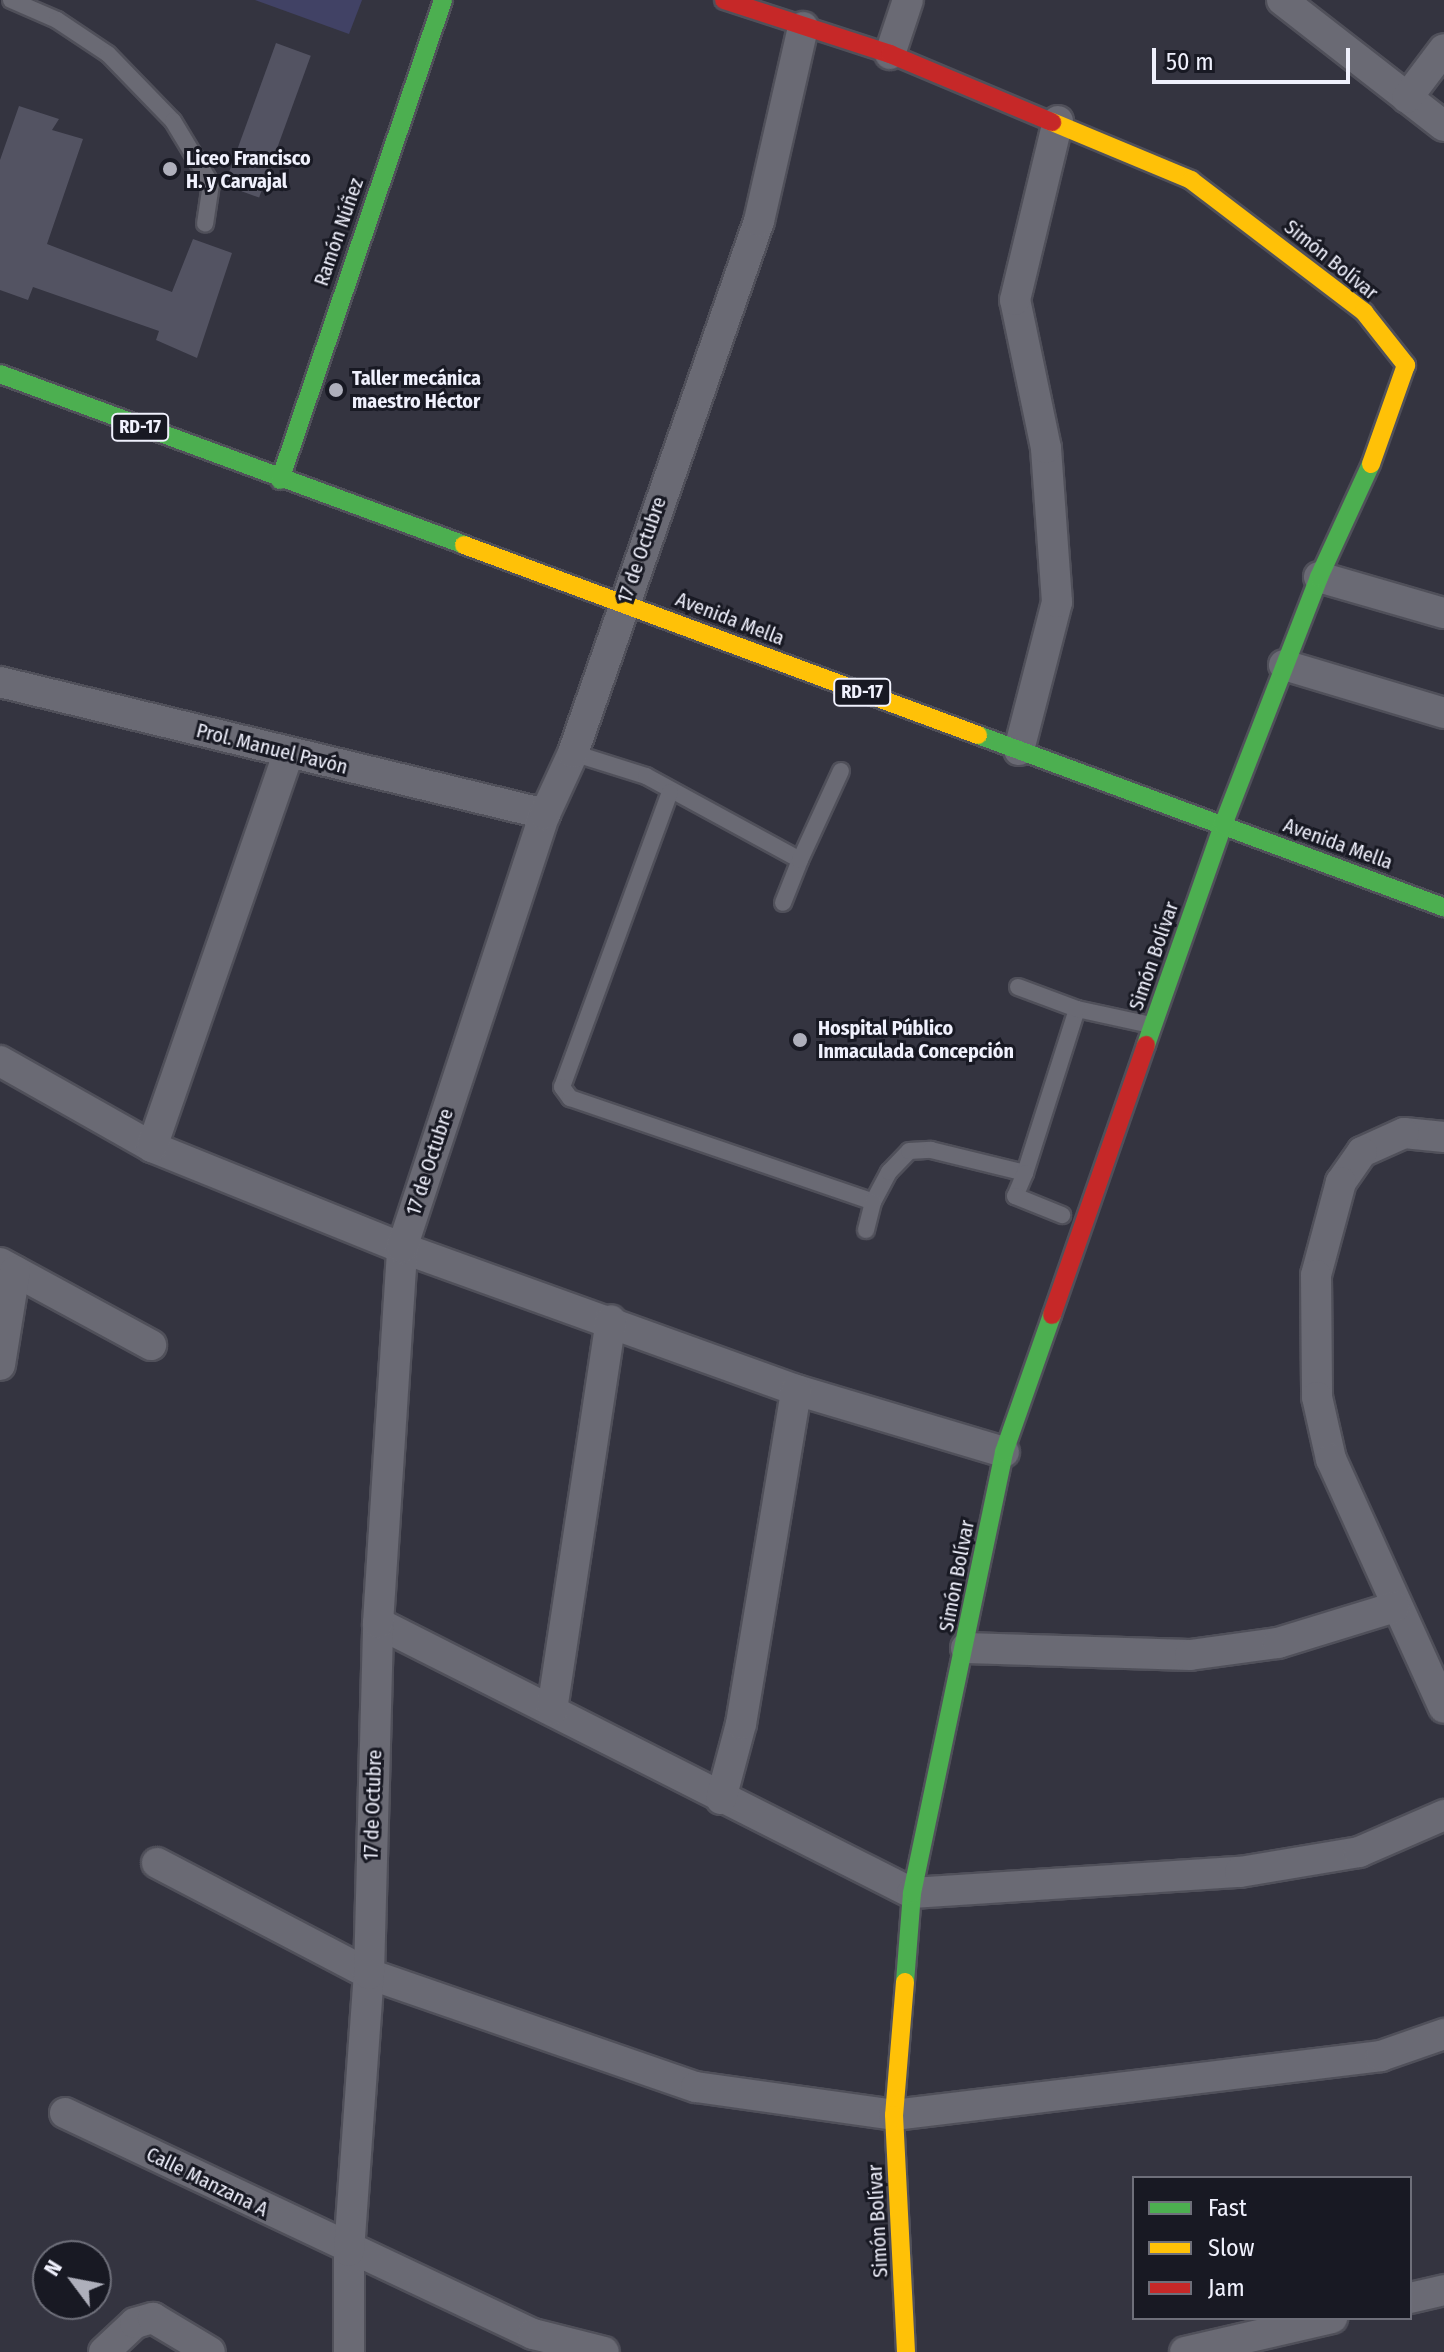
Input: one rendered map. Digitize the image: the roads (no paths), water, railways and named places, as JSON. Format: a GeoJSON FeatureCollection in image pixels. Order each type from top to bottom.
{"type":"FeatureCollection","features":[{"type":"Feature","properties":{"kind":"street","name":"Ramón Núñez"},"geometry":{"type":"LineString","coordinates":[[280,480],[443,0]]}},
{"type":"Feature","properties":{"kind":"street","name":"Simón Bolívar"},"geometry":{"type":"LineString","coordinates":[[724,0],[890,54],[1058,121],[1191,180],[1364,312],[1406,365],[1382,440],[1319,577],[1223,825],[1004,1452],[966,1648],[912,1893],[894,2115],[906,2352]]}},
{"type":"Feature","properties":{"kind":"street"},"geometry":{"type":"LineString","coordinates":[[890,54],[908,0]]}},
{"type":"Feature","properties":{"kind":"street"},"geometry":{"type":"LineString","coordinates":[[1282,0],[1444,126]]}},
{"type":"Feature","properties":{"kind":"street","name":"17 de Octubre"},"geometry":{"type":"LineString","coordinates":[[349,2352],[349,2251],[369,1974],[378,1623],[402,1248],[545,814],[573,753],[759,221],[803,27]]}},
{"type":"Feature","properties":{"kind":"street"},"geometry":{"type":"LineString","coordinates":[[1407,98],[1444,49]]}},
{"type":"Feature","properties":{"kind":"street"},"geometry":{"type":"LineString","coordinates":[[1019,750],[1057,602],[1046,448],[1015,300],[1058,121]]}},
{"type":"Feature","properties":{"kind":"street","name":"Avenida Mella"},"geometry":{"type":"LineString","coordinates":[[0,374],[280,480],[625,601],[1444,907]]}},
{"type":"Feature","properties":{"kind":"street"},"geometry":{"type":"LineString","coordinates":[[1319,577],[1444,613]]}},
{"type":"Feature","properties":{"kind":"street"},"geometry":{"type":"LineString","coordinates":[[1284,665],[1444,713]]}},
{"type":"Feature","properties":{"kind":"street","name":"Prol. Manuel Pavón"},"geometry":{"type":"LineString","coordinates":[[0,682],[545,814]]}},
{"type":"Feature","properties":{"kind":"street"},"geometry":{"type":"LineString","coordinates":[[152,1147],[288,754]]}},
{"type":"Feature","properties":{"kind":"street"},"geometry":{"type":"LineString","coordinates":[[0,1061],[152,1147],[402,1248],[611,1320],[796,1390],[1004,1452]]}},
{"type":"Feature","properties":{"kind":"street"},"geometry":{"type":"LineString","coordinates":[[1444,1137],[1404,1133],[1362,1152],[1341,1182],[1316,1275],[1317,1397],[1331,1459],[1395,1607],[1444,1708]]}},
{"type":"Feature","properties":{"kind":"street"},"geometry":{"type":"LineString","coordinates":[[0,1365],[8,1267],[151,1345]]}},
{"type":"Feature","properties":{"kind":"street"},"geometry":{"type":"LineString","coordinates":[[552,1710],[611,1320]]}},
{"type":"Feature","properties":{"kind":"street"},"geometry":{"type":"LineString","coordinates":[[721,1799],[741,1724],[796,1390]]}},
{"type":"Feature","properties":{"kind":"street"},"geometry":{"type":"LineString","coordinates":[[966,1648],[1190,1655],[1278,1643],[1395,1607]]}},
{"type":"Feature","properties":{"kind":"street"},"geometry":{"type":"LineString","coordinates":[[378,1623],[912,1893],[1240,1872],[1359,1852],[1444,1815]]}},
{"type":"Feature","properties":{"kind":"street"},"geometry":{"type":"LineString","coordinates":[[157,1863],[369,1974],[696,2087],[894,2115],[1381,2056],[1444,2034]]}},
{"type":"Feature","properties":{"kind":"street","name":"Calle Manzana A"},"geometry":{"type":"LineString","coordinates":[[65,2113],[349,2251],[533,2334],[604,2352]]}},
{"type":"Feature","properties":{"kind":"street"},"geometry":{"type":"LineString","coordinates":[[1412,2298],[1444,2290]]}},
{"type":"Feature","properties":{"kind":"street"},"geometry":{"type":"LineString","coordinates":[[104,2352],[135,2323],[153,2318],[210,2352]]}},
{"type":"Feature","properties":{"kind":"street"},"geometry":{"type":"LineString","coordinates":[[1185,2352],[1323,2320]]}},
{"type":"Feature","properties":{"kind":"lane"},"geometry":{"type":"LineString","coordinates":[[11,0],[57,20],[108,54],[173,121],[211,184],[205,224]]}},
{"type":"Feature","properties":{"kind":"lane"},"geometry":{"type":"LineString","coordinates":[[573,753],[646,776],[670,792],[800,860]]}},
{"type":"Feature","properties":{"kind":"lane"},"geometry":{"type":"LineString","coordinates":[[783,903],[841,771]]}},
{"type":"Feature","properties":{"kind":"lane"},"geometry":{"type":"LineString","coordinates":[[670,792],[562,1087],[570,1098],[873,1202]]}},
{"type":"Feature","properties":{"kind":"lane"},"geometry":{"type":"LineString","coordinates":[[1018,987],[1077,1009],[1153,1026]]}},
{"type":"Feature","properties":{"kind":"lane"},"geometry":{"type":"LineString","coordinates":[[1062,1215],[1015,1196],[1077,1009]]}},
{"type":"Feature","properties":{"kind":"lane"},"geometry":{"type":"LineString","coordinates":[[866,1230],[873,1202],[889,1172],[909,1151],[931,1150],[1025,1173]]}},
{"type":"Feature","properties":{"kind":"place","name":"Liceo Francisco H. y Carvajal"},"geometry":{"type":"Point","coordinates":[170,169]}},
{"type":"Feature","properties":{"kind":"place","name":"Taller mecánica maestro Héctor"},"geometry":{"type":"Point","coordinates":[336,390]}},
{"type":"Feature","properties":{"kind":"place","name":"Hospital Público Inmaculada Concepción"},"geometry":{"type":"Point","coordinates":[800,1040]}}]}
